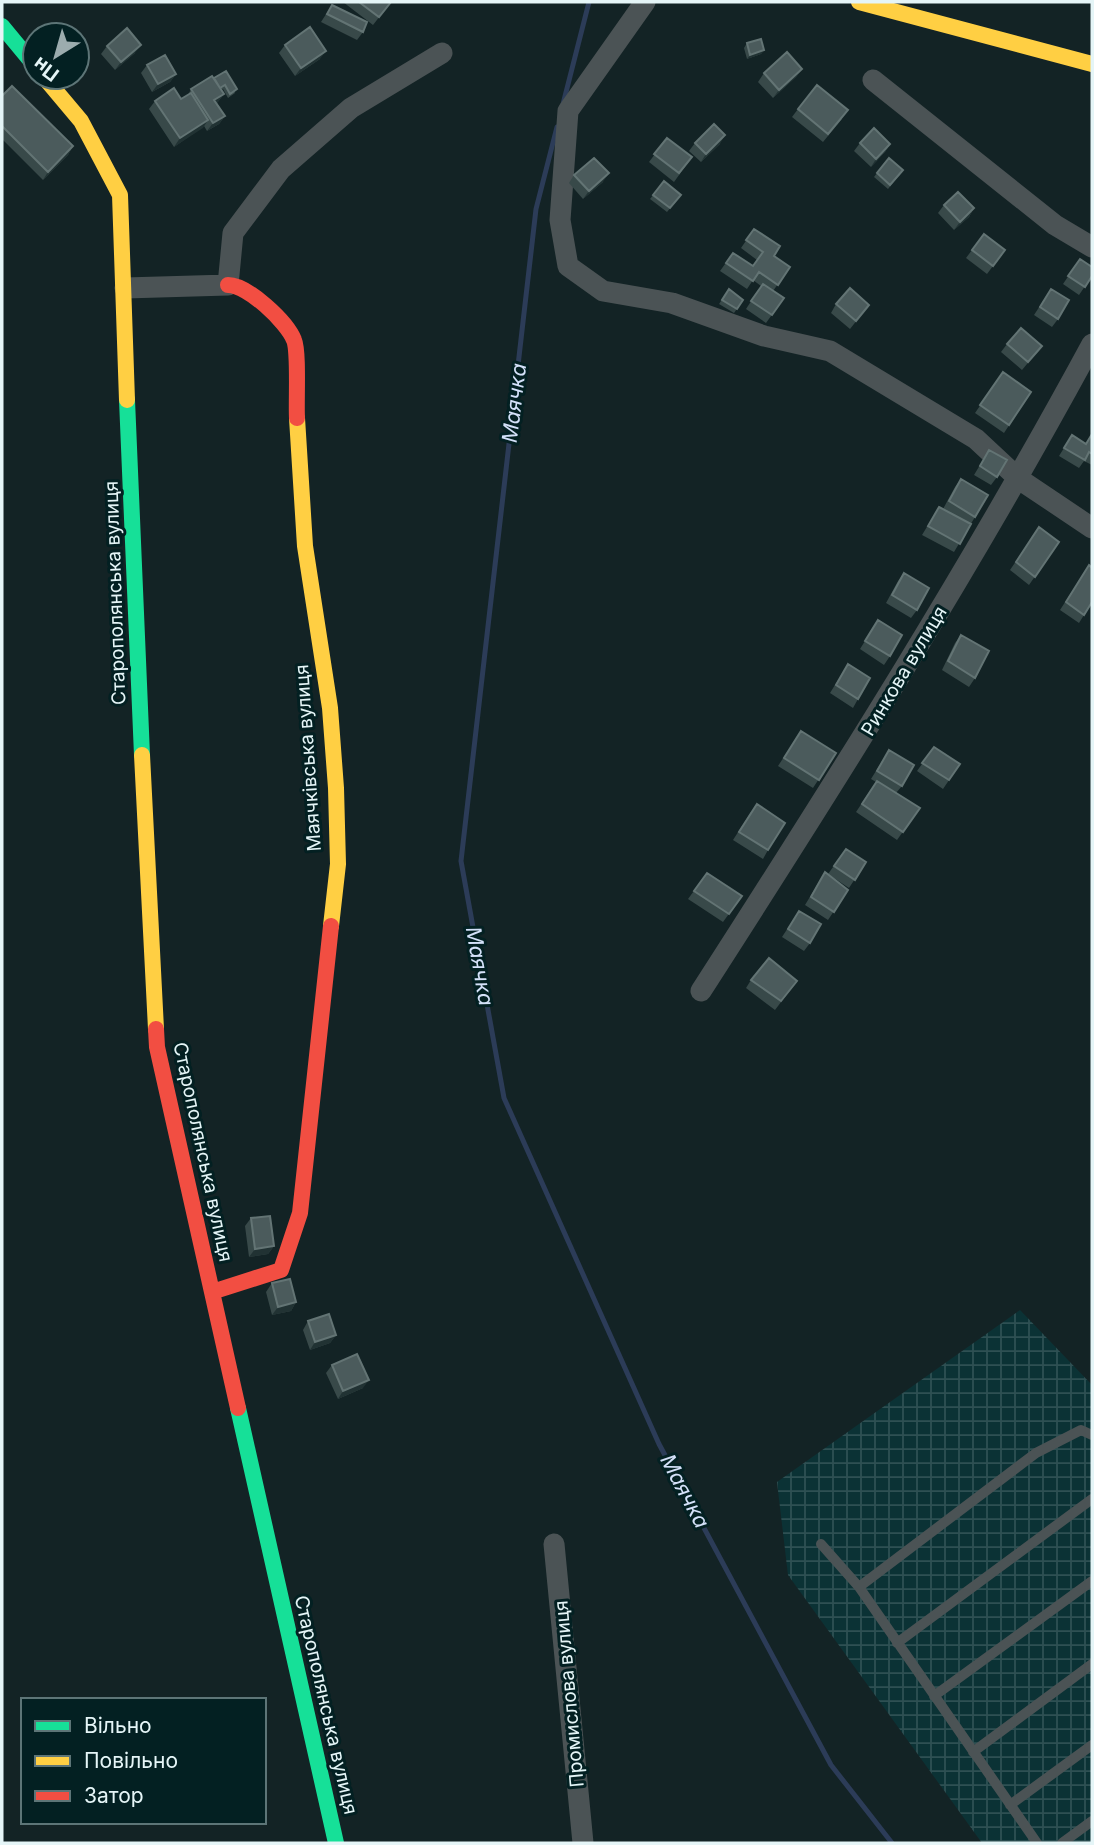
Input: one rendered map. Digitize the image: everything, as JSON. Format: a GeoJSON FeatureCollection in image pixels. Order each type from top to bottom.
{"type":"FeatureCollection","features":[{"type":"Feature","properties":{"kind":"street"},"geometry":{"type":"LineString","coordinates":[[645,2],[569,111],[560,220],[568,266],[603,290],[672,303],[764,336],[830,351],[976,439],[1019,480],[1092,528]]}},
{"type":"Feature","properties":{"kind":"street"},"geometry":{"type":"LineString","coordinates":[[859,2],[1092,64]]}},
{"type":"Feature","properties":{"kind":"street"},"geometry":{"type":"LineString","coordinates":[[2,26],[21,49]]}},
{"type":"Feature","properties":{"kind":"street"},"geometry":{"type":"LineString","coordinates":[[125,288],[228,285],[233,233],[281,169],[351,108],[442,52]]}},
{"type":"Feature","properties":{"kind":"street"},"geometry":{"type":"LineString","coordinates":[[873,80],[1055,225],[1092,247]]}},
{"type":"Feature","properties":{"kind":"street","name":"Старополянська вулиця"},"geometry":{"type":"LineString","coordinates":[[56,91],[81,121],[120,195],[135,610],[157,1047],[336,1843]]}},
{"type":"Feature","properties":{"kind":"street","name":"Маячківська вулиця"},"geometry":{"type":"LineString","coordinates":[[212,1292],[281,1270],[300,1213],[338,864],[330,708],[305,546],[295,341],[270,309],[237,285],[228,285]]}},
{"type":"Feature","properties":{"kind":"street","name":"Ринкова вулиця"},"geometry":{"type":"LineString","coordinates":[[701,990],[860,744],[1019,480],[1092,344]]}},
{"type":"Feature","properties":{"kind":"street","name":"Промислова вулиця"},"geometry":{"type":"LineString","coordinates":[[555,1544],[583,1843]]}},
{"type":"Feature","properties":{"kind":"lane"},"geometry":{"type":"LineString","coordinates":[[859,1587],[1036,1453],[1081,1430],[1092,1435]]}},
{"type":"Feature","properties":{"kind":"lane"},"geometry":{"type":"LineString","coordinates":[[897,1643],[1092,1499]]}},
{"type":"Feature","properties":{"kind":"lane"},"geometry":{"type":"LineString","coordinates":[[821,1544],[859,1587],[1037,1843]]}},
{"type":"Feature","properties":{"kind":"lane"},"geometry":{"type":"LineString","coordinates":[[934,1696],[1092,1580]]}},
{"type":"Feature","properties":{"kind":"lane"},"geometry":{"type":"LineString","coordinates":[[973,1752],[1092,1664]]}},
{"type":"Feature","properties":{"kind":"lane"},"geometry":{"type":"LineString","coordinates":[[1010,1805],[1092,1745]]}},
{"type":"Feature","properties":{"kind":"lane"},"geometry":{"type":"LineString","coordinates":[[1062,1843],[1092,1821]]}},
{"type":"Feature","properties":{"kind":"shaded area"},"geometry":{"type":"Polygon","coordinates":[[[1020,1310],[1092,1385],[1092,1843],[982,1843],[788,1575],[777,1482],[1020,1310]]]}},
{"type":"Feature","properties":{"kind":"building"},"geometry":{"type":"Polygon","coordinates":[[[359,2],[391,2],[379,17],[359,2]]]}},
{"type":"Feature","properties":{"kind":"building"},"geometry":{"type":"Polygon","coordinates":[[[332,5],[367,22],[363,32],[327,14],[332,5]]]}},
{"type":"Feature","properties":{"kind":"building"},"geometry":{"type":"Polygon","coordinates":[[[310,27],[326,51],[301,68],[285,45],[310,27]]]}},
{"type":"Feature","properties":{"kind":"building"},"geometry":{"type":"Polygon","coordinates":[[[127,28],[141,45],[121,62],[107,46],[127,28]]]}},
{"type":"Feature","properties":{"kind":"building"},"geometry":{"type":"Polygon","coordinates":[[[761,39],[764,50],[750,55],[747,43],[761,39]]]}},
{"type":"Feature","properties":{"kind":"building"},"geometry":{"type":"Polygon","coordinates":[[[787,52],[802,69],[779,90],[764,73],[787,52]]]}},
{"type":"Feature","properties":{"kind":"building"},"geometry":{"type":"Polygon","coordinates":[[[165,55],[176,74],[158,84],[147,65],[165,55]]]}},
{"type":"Feature","properties":{"kind":"building"},"geometry":{"type":"Polygon","coordinates":[[[226,71],[237,89],[230,94],[225,85],[220,88],[214,78],[226,71]]]}},
{"type":"Feature","properties":{"kind":"building"},"geometry":{"type":"Polygon","coordinates":[[[212,76],[224,94],[214,100],[225,116],[213,123],[191,89],[212,76]]]}},
{"type":"Feature","properties":{"kind":"building"},"geometry":{"type":"Polygon","coordinates":[[[817,85],[848,110],[828,134],[798,109],[817,85]]]}},
{"type":"Feature","properties":{"kind":"building"},"geometry":{"type":"Polygon","coordinates":[[[12,86],[73,146],[48,172],[2,126],[2,96],[12,86]]]}},
{"type":"Feature","properties":{"kind":"building"},"geometry":{"type":"Polygon","coordinates":[[[174,88],[181,99],[191,93],[208,120],[180,138],[155,101],[174,88]]]}},
{"type":"Feature","properties":{"kind":"building"},"geometry":{"type":"Polygon","coordinates":[[[714,124],[725,135],[706,154],[695,143],[714,124]]]}},
{"type":"Feature","properties":{"kind":"building"},"geometry":{"type":"Polygon","coordinates":[[[874,128],[890,144],[876,159],[860,143],[874,128]]]}},
{"type":"Feature","properties":{"kind":"building"},"geometry":{"type":"Polygon","coordinates":[[[667,138],[692,157],[679,173],[654,154],[667,138]]]}},
{"type":"Feature","properties":{"kind":"building"},"geometry":{"type":"Polygon","coordinates":[[[594,158],[609,173],[589,191],[574,175],[594,158]]]}},
{"type":"Feature","properties":{"kind":"building"},"geometry":{"type":"Polygon","coordinates":[[[889,158],[903,170],[890,185],[877,173],[889,158]]]}},
{"type":"Feature","properties":{"kind":"building"},"geometry":{"type":"Polygon","coordinates":[[[664,181],[681,195],[670,208],[653,195],[664,181]]]}},
{"type":"Feature","properties":{"kind":"building"},"geometry":{"type":"Polygon","coordinates":[[[958,192],[974,208],[960,222],[944,205],[958,192]]]}},
{"type":"Feature","properties":{"kind":"building"},"geometry":{"type":"Polygon","coordinates":[[[754,229],[780,246],[774,256],[790,267],[778,285],[759,272],[753,281],[726,263],[733,253],[753,266],[763,252],[746,240],[754,229]]]}},
{"type":"Feature","properties":{"kind":"building"},"geometry":{"type":"Polygon","coordinates":[[[984,234],[1005,250],[993,266],[972,250],[984,234]]]}},
{"type":"Feature","properties":{"kind":"building"},"geometry":{"type":"Polygon","coordinates":[[[1080,259],[1092,267],[1092,276],[1085,287],[1068,276],[1080,259]]]}},
{"type":"Feature","properties":{"kind":"building"},"geometry":{"type":"Polygon","coordinates":[[[763,284],[784,298],[772,315],[751,301],[763,284]]]}},
{"type":"Feature","properties":{"kind":"building"},"geometry":{"type":"Polygon","coordinates":[[[850,288],[869,305],[856,321],[836,304],[850,288]]]}},
{"type":"Feature","properties":{"kind":"building"},"geometry":{"type":"Polygon","coordinates":[[[729,289],[743,300],[737,309],[722,300],[729,289]]]}},
{"type":"Feature","properties":{"kind":"building"},"geometry":{"type":"Polygon","coordinates":[[[1051,289],[1069,300],[1058,319],[1040,307],[1051,289]]]}},
{"type":"Feature","properties":{"kind":"building"},"geometry":{"type":"Polygon","coordinates":[[[1021,328],[1042,346],[1028,362],[1007,344],[1021,328]]]}},
{"type":"Feature","properties":{"kind":"building"},"geometry":{"type":"Polygon","coordinates":[[[1003,372],[1031,392],[1009,425],[980,405],[1003,372]]]}},
{"type":"Feature","properties":{"kind":"building"},"geometry":{"type":"Polygon","coordinates":[[[1092,434],[1092,454],[1089,452],[1085,460],[1064,448],[1072,435],[1086,444],[1092,434]]]}},
{"type":"Feature","properties":{"kind":"building"},"geometry":{"type":"Polygon","coordinates":[[[989,450],[1007,460],[997,477],[980,466],[989,450]]]}},
{"type":"Feature","properties":{"kind":"building"},"geometry":{"type":"Polygon","coordinates":[[[961,479],[988,495],[975,517],[949,501],[961,479]]]}},
{"type":"Feature","properties":{"kind":"building"},"geometry":{"type":"Polygon","coordinates":[[[939,507],[971,524],[960,544],[928,526],[939,507]]]}},
{"type":"Feature","properties":{"kind":"building"},"geometry":{"type":"Polygon","coordinates":[[[1039,527],[1059,542],[1035,577],[1016,562],[1039,527]]]}},
{"type":"Feature","properties":{"kind":"building"},"geometry":{"type":"Polygon","coordinates":[[[1089,565],[1092,568],[1092,602],[1084,615],[1066,602],[1089,565]]]}},
{"type":"Feature","properties":{"kind":"building"},"geometry":{"type":"Polygon","coordinates":[[[904,573],[929,588],[917,610],[892,595],[904,573]]]}},
{"type":"Feature","properties":{"kind":"building"},"geometry":{"type":"Polygon","coordinates":[[[878,620],[902,635],[890,656],[865,641],[878,620]]]}},
{"type":"Feature","properties":{"kind":"building"},"geometry":{"type":"Polygon","coordinates":[[[961,635],[989,651],[975,678],[948,661],[961,635]]]}},
{"type":"Feature","properties":{"kind":"building"},"geometry":{"type":"Polygon","coordinates":[[[848,664],[870,678],[858,699],[836,685],[848,664]]]}},
{"type":"Feature","properties":{"kind":"building"},"geometry":{"type":"Polygon","coordinates":[[[801,731],[836,753],[819,780],[784,758],[801,731]]]}},
{"type":"Feature","properties":{"kind":"building"},"geometry":{"type":"Polygon","coordinates":[[[934,747],[960,764],[949,780],[922,763],[934,747]]]}},
{"type":"Feature","properties":{"kind":"building"},"geometry":{"type":"Polygon","coordinates":[[[889,750],[914,765],[902,786],[877,771],[889,750]]]}},
{"type":"Feature","properties":{"kind":"building"},"geometry":{"type":"Polygon","coordinates":[[[877,781],[920,808],[903,832],[862,804],[877,781]]]}},
{"type":"Feature","properties":{"kind":"building"},"geometry":{"type":"Polygon","coordinates":[[[757,804],[785,823],[768,850],[739,832],[757,804]]]}},
{"type":"Feature","properties":{"kind":"building"},"geometry":{"type":"Polygon","coordinates":[[[846,849],[866,862],[855,880],[834,866],[846,849]]]}},
{"type":"Feature","properties":{"kind":"building"},"geometry":{"type":"Polygon","coordinates":[[[825,872],[848,890],[834,912],[811,897],[825,872]]]}},
{"type":"Feature","properties":{"kind":"building"},"geometry":{"type":"Polygon","coordinates":[[[707,873],[742,896],[729,914],[694,891],[707,873]]]}},
{"type":"Feature","properties":{"kind":"building"},"geometry":{"type":"Polygon","coordinates":[[[799,911],[821,924],[810,943],[788,929],[799,911]]]}},
{"type":"Feature","properties":{"kind":"building"},"geometry":{"type":"Polygon","coordinates":[[[769,958],[797,981],[781,1001],[751,980],[769,958]]]}},
{"type":"Feature","properties":{"kind":"building"},"geometry":{"type":"Polygon","coordinates":[[[270,1216],[274,1246],[255,1249],[251,1218],[270,1216]]]}},
{"type":"Feature","properties":{"kind":"building"},"geometry":{"type":"Polygon","coordinates":[[[290,1279],[296,1302],[278,1307],[272,1283],[290,1279]]]}},
{"type":"Feature","properties":{"kind":"building"},"geometry":{"type":"Polygon","coordinates":[[[329,1314],[336,1335],[315,1342],[308,1321],[329,1314]]]}},
{"type":"Feature","properties":{"kind":"building"},"geometry":{"type":"Polygon","coordinates":[[[357,1354],[369,1380],[343,1391],[332,1365],[357,1354]]]}},
{"type":"Feature","properties":{"kind":"waterway","name":"Маячка"},"geometry":{"type":"LineString","coordinates":[[563,104],[589,2]]}},
{"type":"Feature","properties":{"kind":"waterway","name":"Маячка"},"geometry":{"type":"LineString","coordinates":[[557,127],[536,209],[461,861],[504,1098],[659,1444],[831,1765],[892,1843]]}},
{"type":"Feature","properties":{"kind":"traffic: fast"},"geometry":{"type":"LineString","coordinates":[[2,26],[21,49]]}},
{"type":"Feature","properties":{"kind":"traffic: fast"},"geometry":{"type":"LineString","coordinates":[[127,400],[142,755]]}},
{"type":"Feature","properties":{"kind":"traffic: fast"},"geometry":{"type":"LineString","coordinates":[[238,1408],[336,1843]]}},
{"type":"Feature","properties":{"kind":"traffic: slow"},"geometry":{"type":"LineString","coordinates":[[859,2],[1092,64]]}},
{"type":"Feature","properties":{"kind":"traffic: slow"},"geometry":{"type":"LineString","coordinates":[[56,91],[81,121],[120,195],[127,400]]}},
{"type":"Feature","properties":{"kind":"traffic: slow"},"geometry":{"type":"LineString","coordinates":[[297,418],[305,546],[330,708],[336,788],[338,864],[331,926]]}},
{"type":"Feature","properties":{"kind":"traffic: slow"},"geometry":{"type":"LineString","coordinates":[[142,755],[156,1029]]}},
{"type":"Feature","properties":{"kind":"traffic: jam"},"geometry":{"type":"LineString","coordinates":[[228,285],[246,291],[256,298],[290,332],[296,346],[297,418]]}},
{"type":"Feature","properties":{"kind":"traffic: jam"},"geometry":{"type":"LineString","coordinates":[[212,1292],[281,1270],[300,1213],[331,926]]}},
{"type":"Feature","properties":{"kind":"traffic: jam"},"geometry":{"type":"LineString","coordinates":[[156,1029],[157,1047],[238,1408]]}}]}
